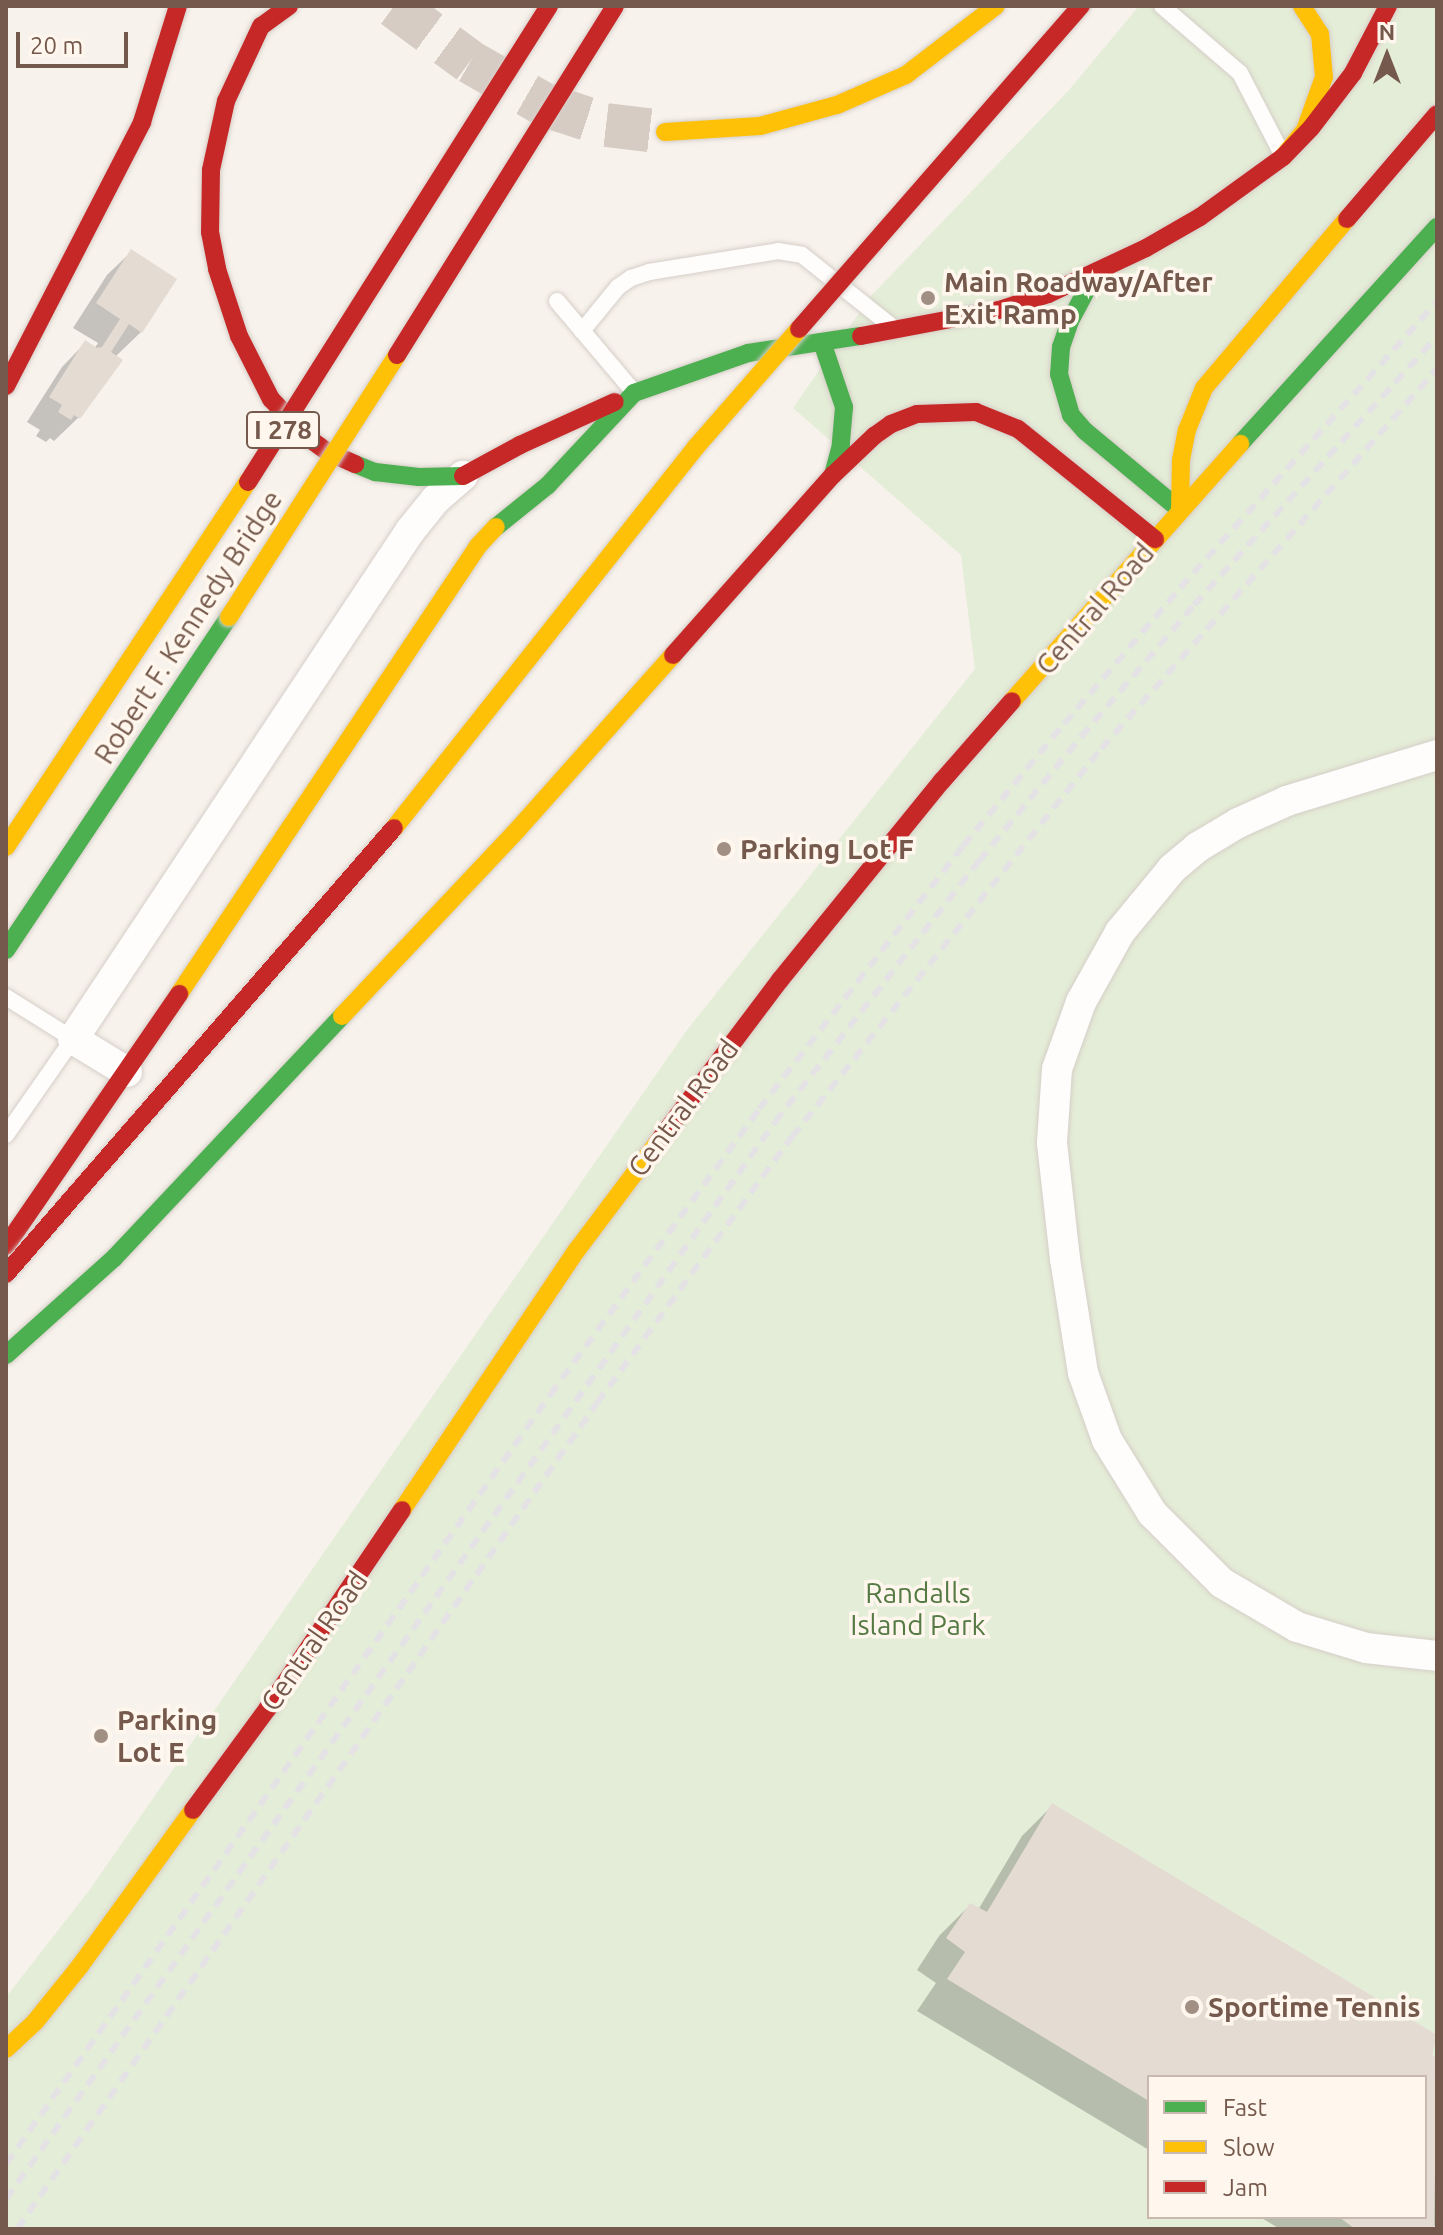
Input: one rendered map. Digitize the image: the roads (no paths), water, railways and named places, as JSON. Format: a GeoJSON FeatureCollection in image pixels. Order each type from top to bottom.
{"type":"FeatureCollection","features":[{"type":"Feature","properties":{"kind":"main road"},"geometry":{"type":"LineString","coordinates":[[6,386],[142,122],[178,6]]}},
{"type":"Feature","properties":{"kind":"main road","name":"Robert F. Kennedy Bridge"},"geometry":{"type":"LineString","coordinates":[[6,847],[307,393],[549,6]]}},
{"type":"Feature","properties":{"kind":"main road","name":"Robert F. Kennedy Bridge"},"geometry":{"type":"LineString","coordinates":[[6,950],[307,497],[615,6]]}},
{"type":"Feature","properties":{"kind":"main road"},"geometry":{"type":"LineString","coordinates":[[665,132],[760,126],[837,105],[906,75],[996,6]]}},
{"type":"Feature","properties":{"kind":"main road"},"geometry":{"type":"LineString","coordinates":[[6,1274],[362,868],[696,447],[1081,6]]}},
{"type":"Feature","properties":{"kind":"main road"},"geometry":{"type":"LineString","coordinates":[[1283,157],[1305,130],[1324,77],[1320,34],[1302,6]]}},
{"type":"Feature","properties":{"kind":"main road"},"geometry":{"type":"LineString","coordinates":[[282,10],[261,26],[238,69],[226,101],[211,170],[210,232],[226,301],[239,336],[271,399],[307,437],[328,452],[375,472],[419,477],[463,476],[520,445],[634,393],[748,353],[898,331],[999,310],[1095,274],[1200,217],[1283,157],[1311,128],[1353,73],[1388,6]]}},
{"type":"Feature","properties":{"kind":"main road"},"geometry":{"type":"LineString","coordinates":[[1180,510],[1181,460],[1196,407],[1218,368],[1401,160],[1437,114]]}},
{"type":"Feature","properties":{"kind":"main road","name":"Central Road"},"geometry":{"type":"LineString","coordinates":[[6,2049],[35,2022],[80,1966],[306,1656],[577,1250],[780,980],[942,781],[1180,510],[1437,227]]}},
{"type":"Feature","properties":{"kind":"main road"},"geometry":{"type":"LineString","coordinates":[[1095,274],[1070,321],[1061,347],[1059,374],[1071,415],[1085,431],[1180,510]]}},
{"type":"Feature","properties":{"kind":"main road"},"geometry":{"type":"LineString","coordinates":[[822,342],[844,407],[841,445],[833,475]]}},
{"type":"Feature","properties":{"kind":"main road"},"geometry":{"type":"LineString","coordinates":[[6,1246],[127,1072],[478,546],[501,522],[548,485],[634,393]]}},
{"type":"Feature","properties":{"kind":"main road"},"geometry":{"type":"LineString","coordinates":[[6,1355],[114,1258],[519,828],[833,475],[874,436],[904,418],[955,410],[976,412],[1018,429],[1038,442],[1155,539]]}},
{"type":"Feature","properties":{"kind":"street"},"geometry":{"type":"LineString","coordinates":[[127,1072],[73,1039],[410,531],[435,500],[463,476]]}},
{"type":"Feature","properties":{"kind":"street"},"geometry":{"type":"LineString","coordinates":[[1437,755],[1287,801],[1238,823],[1198,847],[1172,869],[1120,932],[1081,1002],[1057,1069],[1052,1143],[1063,1246],[1083,1373],[1107,1440],[1152,1513],[1222,1583],[1297,1627],[1366,1648],[1437,1656]]}},
{"type":"Feature","properties":{"kind":"lane"},"geometry":{"type":"LineString","coordinates":[[1162,6],[1240,73],[1283,157]]}},
{"type":"Feature","properties":{"kind":"lane"},"geometry":{"type":"LineString","coordinates":[[582,331],[618,287],[631,278],[649,272],[790,251],[815,264],[898,331]]}},
{"type":"Feature","properties":{"kind":"lane"},"geometry":{"type":"LineString","coordinates":[[557,301],[634,393]]}},
{"type":"Feature","properties":{"kind":"lane"},"geometry":{"type":"LineString","coordinates":[[6,997],[73,1039],[6,1135]]}},
{"type":"Feature","properties":{"kind":"tunnel"},"geometry":{"type":"LineString","coordinates":[[394,6],[470,62],[545,105],[606,125],[665,132]]}},
{"type":"Feature","properties":{"kind":"railway"},"geometry":{"type":"LineString","coordinates":[[6,2164],[550,1395],[759,1109],[963,846],[1064,724],[1180,588],[1437,302]]}},
{"type":"Feature","properties":{"kind":"railway"},"geometry":{"type":"LineString","coordinates":[[6,2199],[775,1122],[979,861],[1081,737],[1194,605],[1437,336]]}},
{"type":"Feature","properties":{"kind":"railway"},"geometry":{"type":"LineString","coordinates":[[17,2229],[597,1403],[792,1137],[1101,749],[1437,369]]}},
{"type":"Feature","properties":{"kind":"place","name":"Main Roadway/After Exit Ramp"},"geometry":{"type":"Point","coordinates":[928,298]}},
{"type":"Feature","properties":{"kind":"place","name":"Parking Lot F"},"geometry":{"type":"Point","coordinates":[724,849]}},
{"type":"Feature","properties":{"kind":"place","name":"Parking Lot E"},"geometry":{"type":"Point","coordinates":[101,1736]}},
{"type":"Feature","properties":{"kind":"place","name":"Sportime Tennis"},"geometry":{"type":"Point","coordinates":[1192,2007]}},
{"type":"Feature","properties":{"kind":"park label","name":"Randalls Island Park"},"geometry":{"type":"Point","coordinates":[918,1609]}}]}
